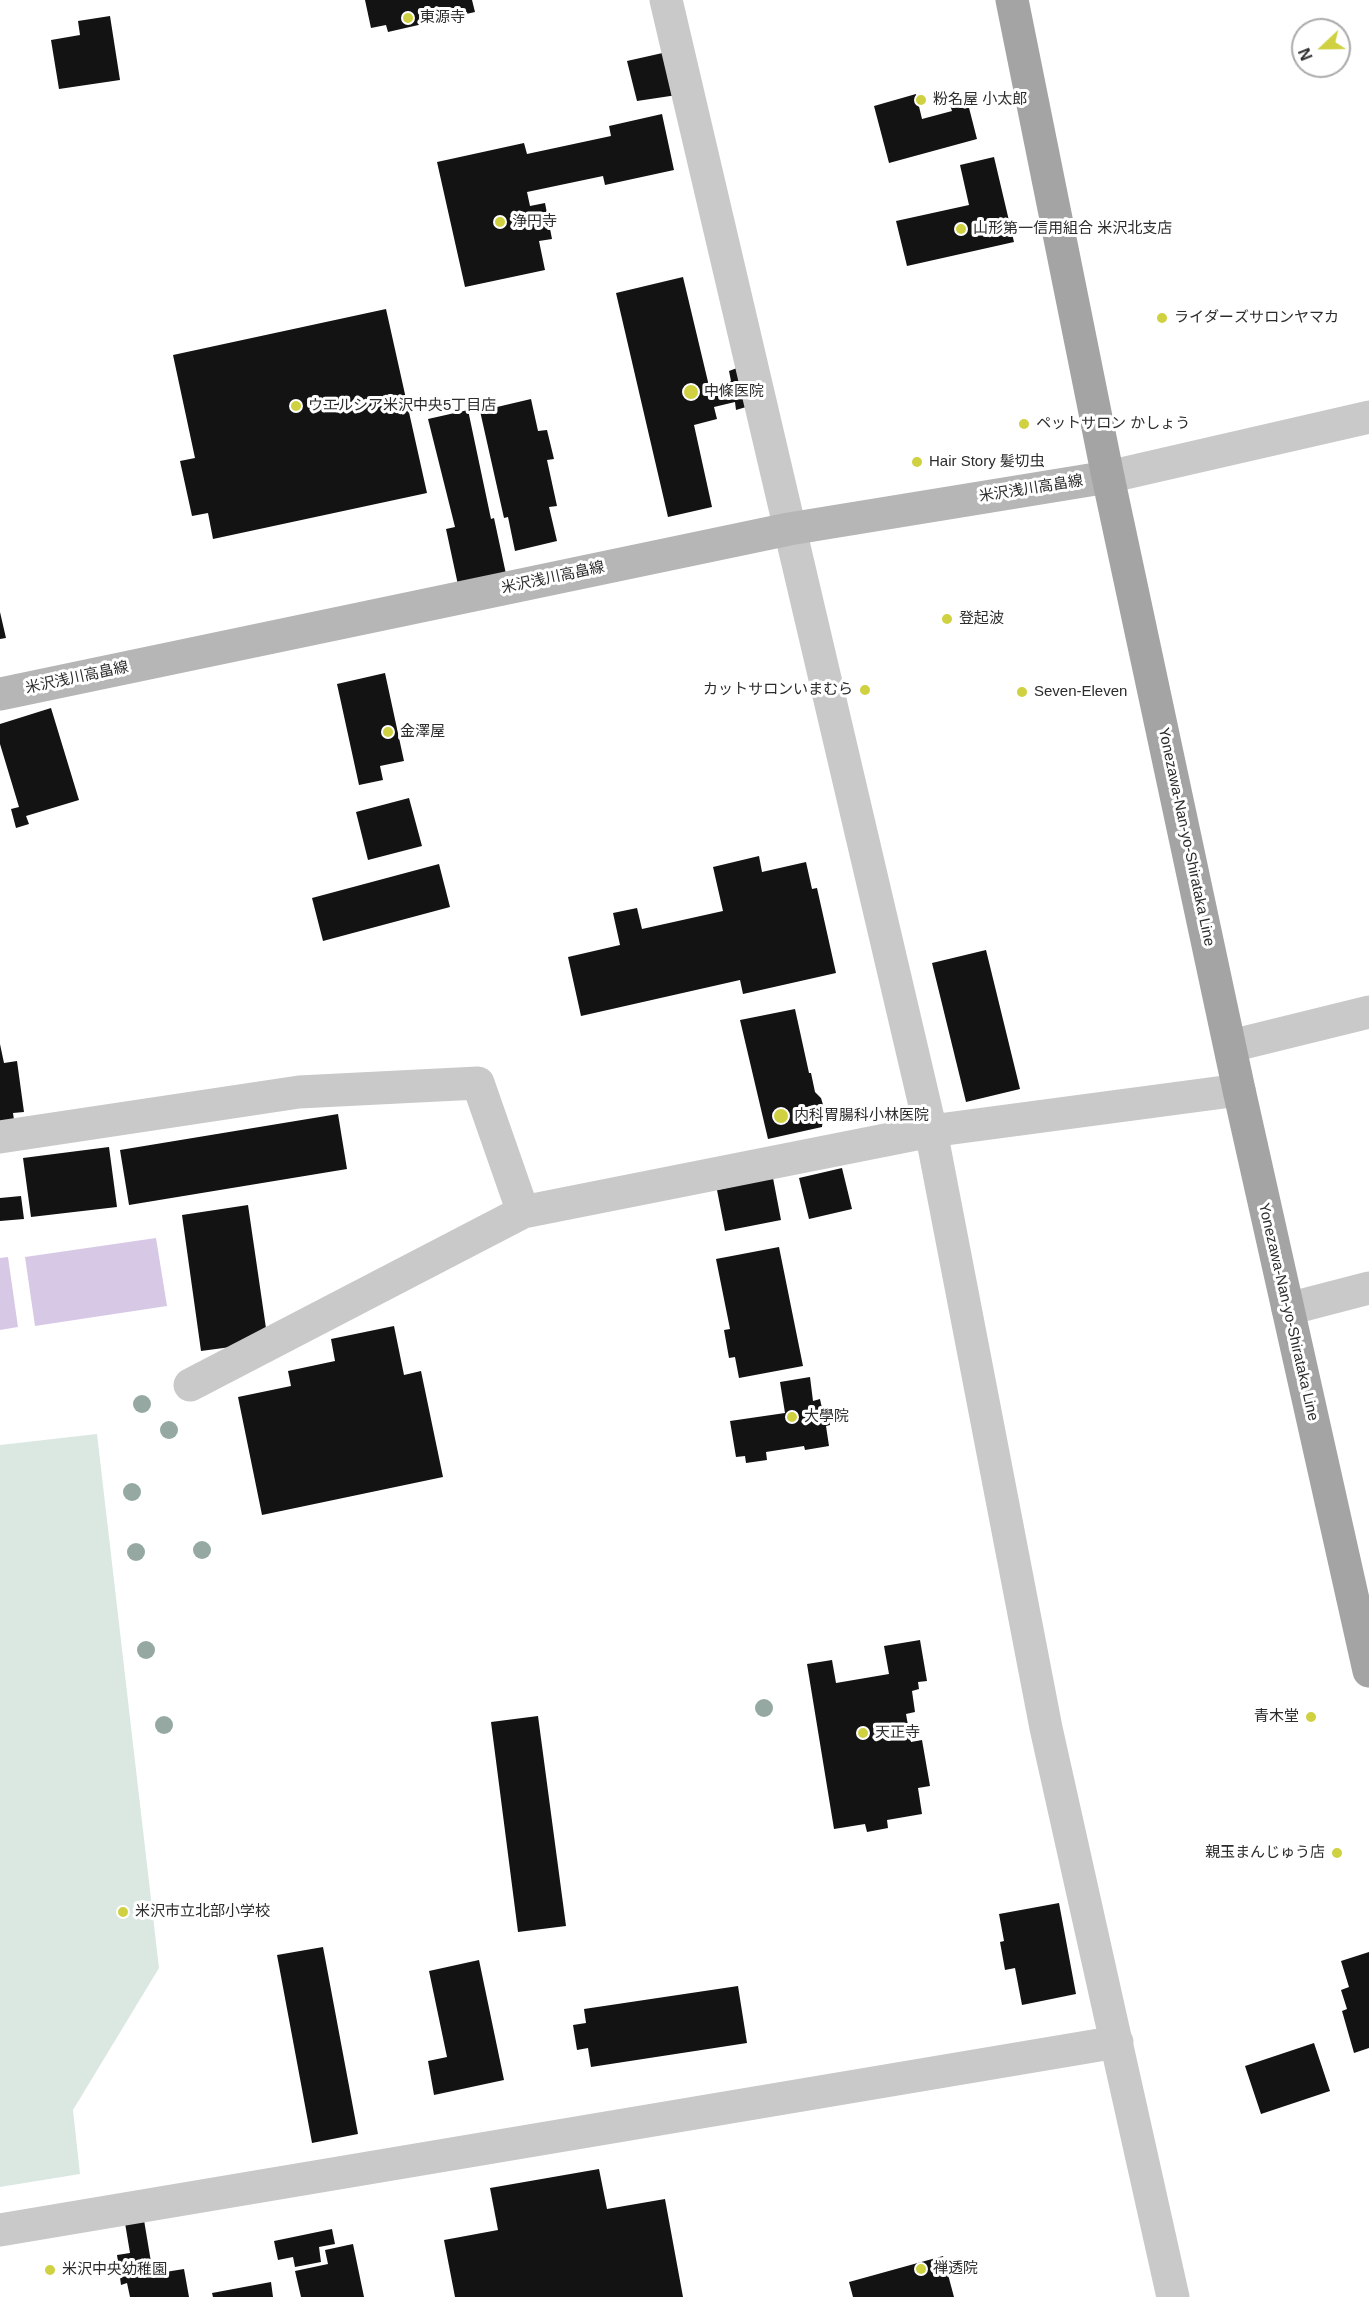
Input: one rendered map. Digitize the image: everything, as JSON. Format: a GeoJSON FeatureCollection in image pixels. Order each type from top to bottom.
{"type":"FeatureCollection","features":[{"type":"Feature","properties":{"kind":"main road","name":"Yonezawa-Nan-yo-Shirataka Line"},"geometry":{"type":"LineString","coordinates":[[1012,0],[1108,477],[1239,1090],[1369,1671]]}},
{"type":"Feature","properties":{"kind":"main road","name":"米沢浅川高畠線"},"geometry":{"type":"LineString","coordinates":[[0,694],[789,529],[1108,477]]}},
{"type":"Feature","properties":{"kind":"street"},"geometry":{"type":"LineString","coordinates":[[666,0],[931,1131],[1046,1728],[1173,2297]]}},
{"type":"Feature","properties":{"kind":"street"},"geometry":{"type":"LineString","coordinates":[[1108,477],[1369,417]]}},
{"type":"Feature","properties":{"kind":"street"},"geometry":{"type":"LineString","coordinates":[[1231,1046],[1369,1012]]}},
{"type":"Feature","properties":{"kind":"street"},"geometry":{"type":"LineString","coordinates":[[0,1137],[299,1092],[478,1083],[523,1212]]}},
{"type":"Feature","properties":{"kind":"street"},"geometry":{"type":"LineString","coordinates":[[190,1385],[523,1212],[931,1131],[1239,1090]]}},
{"type":"Feature","properties":{"kind":"street"},"geometry":{"type":"LineString","coordinates":[[1288,1309],[1369,1288]]}},
{"type":"Feature","properties":{"kind":"street"},"geometry":{"type":"LineString","coordinates":[[0,2230],[1117,2042]]}},
{"type":"Feature","properties":{"kind":"shaded area"},"geometry":{"type":"Polygon","coordinates":[[[156,1238],[167,1306],[35,1326],[25,1257],[156,1238]]]}},
{"type":"Feature","properties":{"kind":"shaded area"},"geometry":{"type":"Polygon","coordinates":[[[8,1257],[18,1327],[0,1330],[0,1258],[8,1257]]]}},
{"type":"Feature","properties":{"kind":"shaded area"},"geometry":{"type":"Polygon","coordinates":[[[97,1434],[159,1968],[73,2110],[80,2174],[0,2187],[0,1445],[97,1434]]]}},
{"type":"Feature","properties":{"kind":"building","name":"東源寺"},"geometry":{"type":"Polygon","coordinates":[[[365,0],[472,0],[475,12],[388,32],[386,25],[371,28],[365,0]]]}},
{"type":"Feature","properties":{"kind":"building"},"geometry":{"type":"Polygon","coordinates":[[[110,16],[120,80],[59,89],[51,40],[80,35],[78,21],[110,16]]]}},
{"type":"Feature","properties":{"kind":"building"},"geometry":{"type":"Polygon","coordinates":[[[667,52],[677,95],[637,101],[627,61],[667,52]]]}},
{"type":"Feature","properties":{"kind":"building"},"geometry":{"type":"Polygon","coordinates":[[[916,94],[922,119],[952,111],[950,105],[967,100],[977,139],[889,163],[874,106],[916,94]]]}},
{"type":"Feature","properties":{"kind":"building"},"geometry":{"type":"Polygon","coordinates":[[[662,114],[674,170],[605,185],[603,176],[527,192],[530,206],[545,203],[552,239],[539,241],[545,270],[465,287],[437,162],[524,143],[527,154],[611,136],[609,126],[662,114]]]}},
{"type":"Feature","properties":{"kind":"building"},"geometry":{"type":"Polygon","coordinates":[[[994,157],[1014,242],[907,266],[896,221],[969,205],[960,165],[994,157]]]}},
{"type":"Feature","properties":{"kind":"building"},"geometry":{"type":"Polygon","coordinates":[[[683,277],[709,386],[731,381],[729,371],[737,368],[746,407],[736,410],[735,402],[714,407],[717,419],[694,425],[712,507],[668,517],[616,293],[683,277]]]}},
{"type":"Feature","properties":{"kind":"building","name":"ウエルシア米沢中央5丁目店"},"geometry":{"type":"Polygon","coordinates":[[[386,309],[427,493],[213,539],[208,513],[192,516],[180,461],[195,458],[173,355],[386,309]]]}},
{"type":"Feature","properties":{"kind":"building"},"geometry":{"type":"Polygon","coordinates":[[[531,399],[538,431],[547,430],[554,459],[547,460],[557,506],[549,507],[557,541],[515,551],[508,517],[504,518],[480,411],[531,399]]]}},
{"type":"Feature","properties":{"kind":"building"},"geometry":{"type":"Polygon","coordinates":[[[468,410],[491,519],[494,518],[506,574],[458,585],[446,529],[455,527],[428,419],[468,410]]]}},
{"type":"Feature","properties":{"kind":"building"},"geometry":{"type":"Polygon","coordinates":[[[0,612],[6,638],[0,639],[0,612]]]}},
{"type":"Feature","properties":{"kind":"building"},"geometry":{"type":"Polygon","coordinates":[[[385,673],[404,761],[380,766],[383,780],[359,785],[337,684],[385,673]]]}},
{"type":"Feature","properties":{"kind":"building"},"geometry":{"type":"Polygon","coordinates":[[[51,708],[79,800],[26,816],[29,824],[16,828],[11,809],[19,807],[0,744],[0,724],[51,708]]]}},
{"type":"Feature","properties":{"kind":"building"},"geometry":{"type":"Polygon","coordinates":[[[409,798],[422,846],[368,860],[356,812],[409,798]]]}},
{"type":"Feature","properties":{"kind":"building"},"geometry":{"type":"Polygon","coordinates":[[[759,856],[762,872],[806,862],[812,889],[817,888],[836,973],[743,994],[740,980],[581,1016],[568,957],[620,945],[613,913],[637,908],[642,929],[723,911],[713,867],[759,856]]]}},
{"type":"Feature","properties":{"kind":"building"},"geometry":{"type":"Polygon","coordinates":[[[439,864],[450,907],[323,941],[312,898],[439,864]]]}},
{"type":"Feature","properties":{"kind":"building"},"geometry":{"type":"Polygon","coordinates":[[[986,950],[1020,1089],[966,1102],[932,963],[986,950]]]}},
{"type":"Feature","properties":{"kind":"building"},"geometry":{"type":"Polygon","coordinates":[[[795,1009],[809,1073],[811,1073],[815,1092],[821,1098],[824,1108],[822,1127],[768,1139],[740,1020],[795,1009]]]}},
{"type":"Feature","properties":{"kind":"building"},"geometry":{"type":"Polygon","coordinates":[[[0,1044],[4,1063],[17,1061],[24,1112],[13,1113],[14,1120],[0,1123],[0,1044]]]}},
{"type":"Feature","properties":{"kind":"building"},"geometry":{"type":"Polygon","coordinates":[[[338,1114],[347,1169],[129,1205],[120,1150],[338,1114]]]}},
{"type":"Feature","properties":{"kind":"building"},"geometry":{"type":"Polygon","coordinates":[[[109,1147],[117,1207],[31,1217],[23,1158],[109,1147]]]}},
{"type":"Feature","properties":{"kind":"building"},"geometry":{"type":"Polygon","coordinates":[[[842,1168],[852,1209],[809,1219],[799,1178],[842,1168]]]}},
{"type":"Feature","properties":{"kind":"building"},"geometry":{"type":"Polygon","coordinates":[[[773,1178],[781,1220],[725,1231],[717,1190],[773,1178]]]}},
{"type":"Feature","properties":{"kind":"building"},"geometry":{"type":"Polygon","coordinates":[[[21,1196],[24,1219],[0,1221],[0,1198],[21,1196]]]}},
{"type":"Feature","properties":{"kind":"building"},"geometry":{"type":"Polygon","coordinates":[[[248,1205],[268,1342],[201,1351],[182,1215],[248,1205]]]}},
{"type":"Feature","properties":{"kind":"building"},"geometry":{"type":"Polygon","coordinates":[[[779,1247],[803,1366],[739,1378],[735,1357],[729,1358],[724,1330],[730,1329],[716,1259],[779,1247]]]}},
{"type":"Feature","properties":{"kind":"building"},"geometry":{"type":"Polygon","coordinates":[[[394,1326],[404,1375],[421,1371],[443,1477],[262,1515],[238,1397],[291,1386],[288,1371],[335,1361],[331,1339],[394,1326]]]}},
{"type":"Feature","properties":{"kind":"building","name":"大學院"},"geometry":{"type":"Polygon","coordinates":[[[810,1377],[813,1401],[820,1399],[823,1413],[828,1412],[830,1425],[826,1426],[829,1446],[805,1450],[804,1446],[766,1452],[767,1460],[746,1463],[745,1456],[736,1457],[730,1421],[785,1413],[780,1382],[810,1377]]]}},
{"type":"Feature","properties":{"kind":"building","name":"天正寺"},"geometry":{"type":"Polygon","coordinates":[[[920,1640],[927,1681],[918,1682],[919,1689],[912,1691],[915,1712],[906,1714],[911,1742],[922,1740],[930,1786],[918,1788],[922,1814],[887,1820],[888,1828],[867,1832],[865,1824],[834,1829],[807,1664],[832,1660],[836,1683],[889,1674],[884,1646],[920,1640]]]}},
{"type":"Feature","properties":{"kind":"building"},"geometry":{"type":"Polygon","coordinates":[[[538,1716],[566,1926],[518,1932],[491,1722],[538,1716]]]}},
{"type":"Feature","properties":{"kind":"building"},"geometry":{"type":"Polygon","coordinates":[[[1059,1903],[1076,1994],[1022,2005],[1015,1968],[1005,1970],[1000,1942],[1004,1941],[999,1914],[1059,1903]]]}},
{"type":"Feature","properties":{"kind":"building"},"geometry":{"type":"Polygon","coordinates":[[[323,1947],[358,2134],[312,2143],[277,1955],[323,1947]]]}},
{"type":"Feature","properties":{"kind":"building"},"geometry":{"type":"Polygon","coordinates":[[[1369,1952],[1369,2048],[1354,2053],[1342,2011],[1347,2009],[1341,1990],[1349,1987],[1341,1961],[1369,1952]]]}},
{"type":"Feature","properties":{"kind":"building"},"geometry":{"type":"Polygon","coordinates":[[[479,1960],[504,2080],[434,2095],[428,2061],[447,2057],[429,1971],[479,1960]]]}},
{"type":"Feature","properties":{"kind":"building"},"geometry":{"type":"Polygon","coordinates":[[[738,1986],[747,2043],[591,2067],[588,2048],[577,2050],[573,2025],[586,2023],[584,2009],[738,1986]]]}},
{"type":"Feature","properties":{"kind":"building"},"geometry":{"type":"Polygon","coordinates":[[[1314,2043],[1330,2091],[1261,2114],[1245,2066],[1314,2043]]]}},
{"type":"Feature","properties":{"kind":"building"},"geometry":{"type":"Polygon","coordinates":[[[599,2169],[607,2209],[665,2199],[683,2297],[455,2297],[444,2240],[498,2230],[490,2188],[599,2169]]]}},
{"type":"Feature","properties":{"kind":"building"},"geometry":{"type":"Polygon","coordinates":[[[144,2220],[153,2274],[184,2269],[189,2297],[130,2297],[127,2283],[121,2285],[117,2255],[130,2253],[125,2223],[144,2220]]]}},
{"type":"Feature","properties":{"kind":"building"},"geometry":{"type":"Polygon","coordinates":[[[332,2229],[335,2244],[319,2247],[321,2262],[295,2267],[293,2257],[278,2260],[274,2241],[332,2229]]]}},
{"type":"Feature","properties":{"kind":"building"},"geometry":{"type":"Polygon","coordinates":[[[353,2244],[364,2297],[301,2297],[295,2271],[328,2264],[325,2250],[353,2244]]]}},
{"type":"Feature","properties":{"kind":"building","name":"禅透院"},"geometry":{"type":"Polygon","coordinates":[[[943,2256],[954,2297],[853,2297],[849,2282],[943,2256]]]}},
{"type":"Feature","properties":{"kind":"building"},"geometry":{"type":"Polygon","coordinates":[[[271,2282],[273,2297],[213,2297],[212,2293],[271,2282]]]}},
{"type":"Feature","properties":{"kind":"place","name":"東源寺"},"geometry":{"type":"Point","coordinates":[408,18]}},
{"type":"Feature","properties":{"kind":"place","name":"粉名屋 小太郎"},"geometry":{"type":"Point","coordinates":[921,100]}},
{"type":"Feature","properties":{"kind":"place","name":"浄円寺"},"geometry":{"type":"Point","coordinates":[500,222]}},
{"type":"Feature","properties":{"kind":"place","name":"山形第一信用組合 米沢北支店"},"geometry":{"type":"Point","coordinates":[961,229]}},
{"type":"Feature","properties":{"kind":"place","name":"ライダーズサロンヤマカ"},"geometry":{"type":"Point","coordinates":[1162,318]}},
{"type":"Feature","properties":{"kind":"place","name":"中條医院"},"geometry":{"type":"Point","coordinates":[691,392]}},
{"type":"Feature","properties":{"kind":"place","name":"ウエルシア米沢中央5丁目店"},"geometry":{"type":"Point","coordinates":[296,406]}},
{"type":"Feature","properties":{"kind":"place","name":"ペットサロン かしょう"},"geometry":{"type":"Point","coordinates":[1024,424]}},
{"type":"Feature","properties":{"kind":"place","name":"Hair Story 髪切虫"},"geometry":{"type":"Point","coordinates":[917,462]}},
{"type":"Feature","properties":{"kind":"place","name":"登起波"},"geometry":{"type":"Point","coordinates":[947,619]}},
{"type":"Feature","properties":{"kind":"place","name":"カットサロンいまむら"},"geometry":{"type":"Point","coordinates":[865,690]}},
{"type":"Feature","properties":{"kind":"place","name":"Seven-Eleven"},"geometry":{"type":"Point","coordinates":[1022,692]}},
{"type":"Feature","properties":{"kind":"place","name":"金澤屋"},"geometry":{"type":"Point","coordinates":[388,732]}},
{"type":"Feature","properties":{"kind":"place","name":"内科胃腸科小林医院"},"geometry":{"type":"Point","coordinates":[781,1116]}},
{"type":"Feature","properties":{"kind":"place","name":"大學院"},"geometry":{"type":"Point","coordinates":[792,1417]}},
{"type":"Feature","properties":{"kind":"place","name":"青木堂"},"geometry":{"type":"Point","coordinates":[1311,1717]}},
{"type":"Feature","properties":{"kind":"place","name":"天正寺"},"geometry":{"type":"Point","coordinates":[863,1733]}},
{"type":"Feature","properties":{"kind":"place","name":"親玉まんじゅう店"},"geometry":{"type":"Point","coordinates":[1337,1853]}},
{"type":"Feature","properties":{"kind":"place","name":"米沢市立北部小学校"},"geometry":{"type":"Point","coordinates":[123,1912]}},
{"type":"Feature","properties":{"kind":"place","name":"禅透院"},"geometry":{"type":"Point","coordinates":[921,2269]}},
{"type":"Feature","properties":{"kind":"place","name":"米沢中央幼稚園"},"geometry":{"type":"Point","coordinates":[50,2270]}}]}
